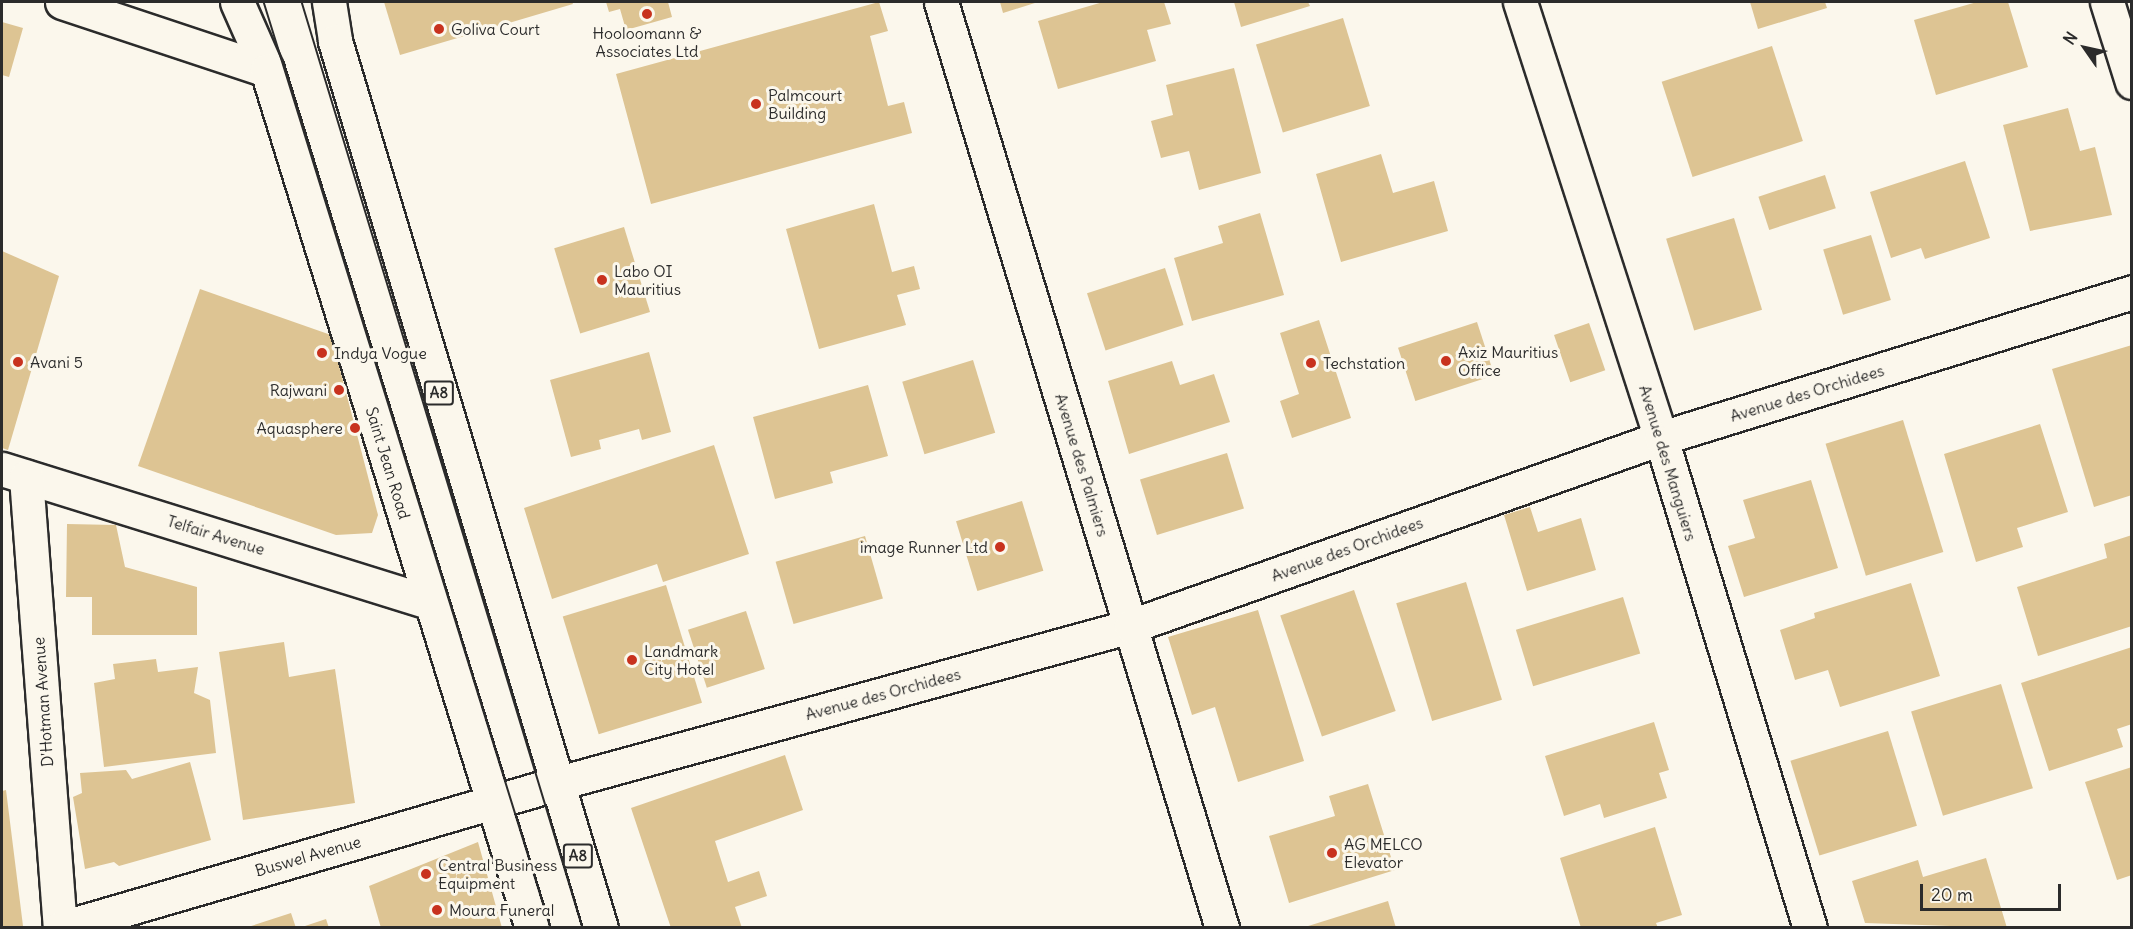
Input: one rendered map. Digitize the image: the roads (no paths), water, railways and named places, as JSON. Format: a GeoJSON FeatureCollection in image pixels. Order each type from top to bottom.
{"type":"FeatureCollection","features":[{"type":"Feature","properties":{"kind":"street"},"geometry":{"type":"LineString","coordinates":[[62,2],[267,70]]}},
{"type":"Feature","properties":{"kind":"street","name":"Saint Jean Road"},"geometry":{"type":"LineString","coordinates":[[237,2],[267,70],[491,803],[532,927]]}},
{"type":"Feature","properties":{"kind":"street","name":"A8"},"geometry":{"type":"LineString","coordinates":[[329,2],[338,53],[555,784],[601,927]]}},
{"type":"Feature","properties":{"kind":"street","name":"Avenue des Palmiers"},"geometry":{"type":"LineString","coordinates":[[941,2],[1222,927]]}},
{"type":"Feature","properties":{"kind":"street","name":"Avenue des Manguiers"},"geometry":{"type":"LineString","coordinates":[[1520,2],[1661,438],[1810,927]]}},
{"type":"Feature","properties":{"kind":"street"},"geometry":{"type":"LineString","coordinates":[[2107,2],[2132,82]]}},
{"type":"Feature","properties":{"kind":"street","name":"Avenue des Orchidees"},"geometry":{"type":"LineString","coordinates":[[555,784],[1131,626],[1661,438],[2132,292]]}},
{"type":"Feature","properties":{"kind":"street","name":"Telfair Avenue"},"geometry":{"type":"LineString","coordinates":[[14,473],[430,602]]}},
{"type":"Feature","properties":{"kind":"street","name":"D'Hotman Avenue"},"geometry":{"type":"LineString","coordinates":[[14,473],[60,927]]}},
{"type":"Feature","properties":{"kind":"street","name":"Buswel Avenue"},"geometry":{"type":"LineString","coordinates":[[60,927],[555,784]]}},
{"type":"Feature","properties":{"kind":"tram line"},"geometry":{"type":"LineString","coordinates":[[264,2],[551,928]]}},
{"type":"Feature","properties":{"kind":"tram line"},"geometry":{"type":"LineString","coordinates":[[302,2],[583,928]]}},
{"type":"Feature","properties":{"kind":"place","name":"Hooloomann & Associates Ltd"},"geometry":{"type":"Point","coordinates":[647,14]}},
{"type":"Feature","properties":{"kind":"place","name":"Goliva Court"},"geometry":{"type":"Point","coordinates":[439,29]}},
{"type":"Feature","properties":{"kind":"place","name":"Palmcourt Building"},"geometry":{"type":"Point","coordinates":[756,104]}},
{"type":"Feature","properties":{"kind":"place","name":"Labo OI Mauritius"},"geometry":{"type":"Point","coordinates":[602,280]}},
{"type":"Feature","properties":{"kind":"place","name":"Indya Vogue"},"geometry":{"type":"Point","coordinates":[322,353]}},
{"type":"Feature","properties":{"kind":"place","name":"Axiz Mauritius Office"},"geometry":{"type":"Point","coordinates":[1446,361]}},
{"type":"Feature","properties":{"kind":"place","name":"Avani 5"},"geometry":{"type":"Point","coordinates":[18,362]}},
{"type":"Feature","properties":{"kind":"place","name":"Techstation"},"geometry":{"type":"Point","coordinates":[1311,363]}},
{"type":"Feature","properties":{"kind":"place","name":"Rajwani"},"geometry":{"type":"Point","coordinates":[339,390]}},
{"type":"Feature","properties":{"kind":"place","name":"Aquasphere"},"geometry":{"type":"Point","coordinates":[355,428]}},
{"type":"Feature","properties":{"kind":"place","name":"image Runner Ltd"},"geometry":{"type":"Point","coordinates":[1000,547]}},
{"type":"Feature","properties":{"kind":"place","name":"Landmark City Hotel"},"geometry":{"type":"Point","coordinates":[632,660]}},
{"type":"Feature","properties":{"kind":"place","name":"AG MELCO Elevator"},"geometry":{"type":"Point","coordinates":[1332,853]}},
{"type":"Feature","properties":{"kind":"place","name":"Central Business Equipment"},"geometry":{"type":"Point","coordinates":[426,874]}},
{"type":"Feature","properties":{"kind":"place","name":"Moura Funeral"},"geometry":{"type":"Point","coordinates":[437,910]}}]}
